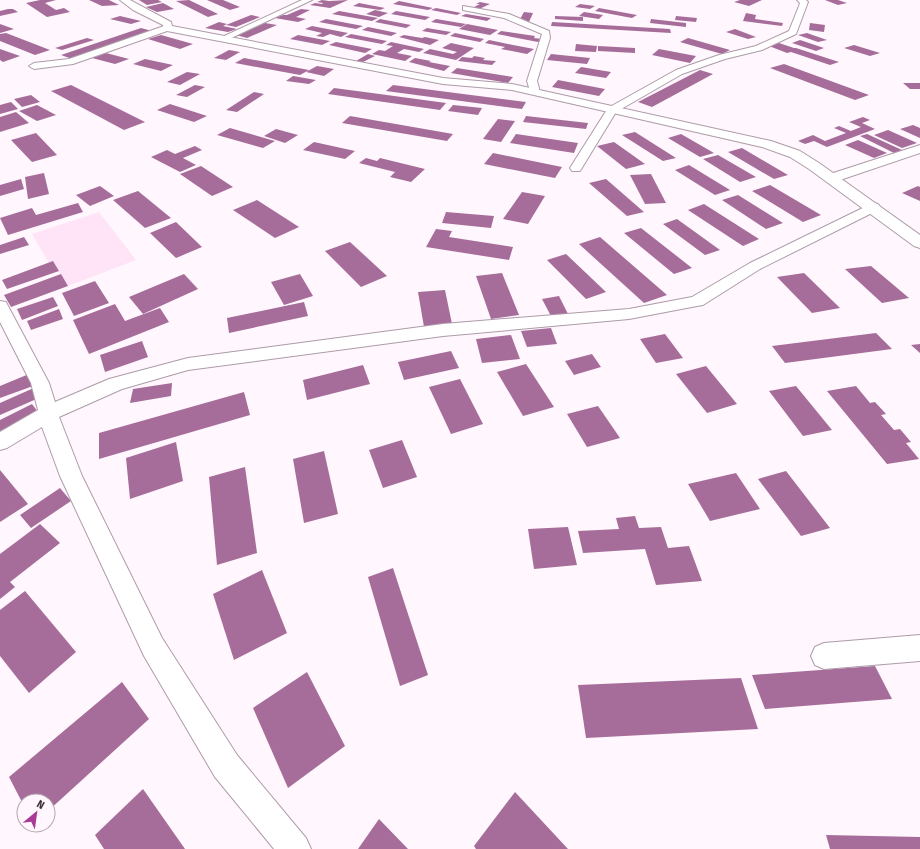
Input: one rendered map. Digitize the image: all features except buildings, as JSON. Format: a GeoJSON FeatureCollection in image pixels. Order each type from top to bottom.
{"type":"FeatureCollection","features":[{"type":"Feature","properties":{"kind":"street"},"geometry":{"type":"LineString","coordinates":[[124,0],[136,8],[168,24],[167,28]]}},
{"type":"Feature","properties":{"kind":"street"},"geometry":{"type":"LineString","coordinates":[[224,38],[308,0]]}},
{"type":"Feature","properties":{"kind":"street"},"geometry":{"type":"LineString","coordinates":[[576,168],[612,110],[679,72],[722,57],[759,48],[793,32],[797,19],[803,11],[804,2],[801,0]]}},
{"type":"Feature","properties":{"kind":"street"},"geometry":{"type":"LineString","coordinates":[[466,8],[506,16],[546,34],[532,81],[535,92]]}},
{"type":"Feature","properties":{"kind":"street"},"geometry":{"type":"LineString","coordinates":[[34,66],[70,62],[167,28],[443,81],[512,87],[766,144],[796,154],[873,207],[920,243]]}},
{"type":"Feature","properties":{"kind":"street"},"geometry":{"type":"LineString","coordinates":[[832,178],[920,149]]}},
{"type":"Feature","properties":{"kind":"street"},"geometry":{"type":"LineString","coordinates":[[0,442],[48,413],[116,384],[188,364],[442,330],[629,314],[697,301],[756,266],[873,207]]}},
{"type":"Feature","properties":{"kind":"street"},"geometry":{"type":"LineString","coordinates":[[0,306],[40,383],[48,413],[71,476],[153,646],[226,766],[296,849]]}},
{"type":"Feature","properties":{"kind":"street"},"geometry":{"type":"LineString","coordinates":[[824,656],[920,648]]}},
{"type":"Feature","properties":{"kind":"shaded area"},"geometry":{"type":"Polygon","coordinates":[[[99,212],[136,260],[68,286],[53,262],[49,263],[32,234],[99,212]]]}}]}
